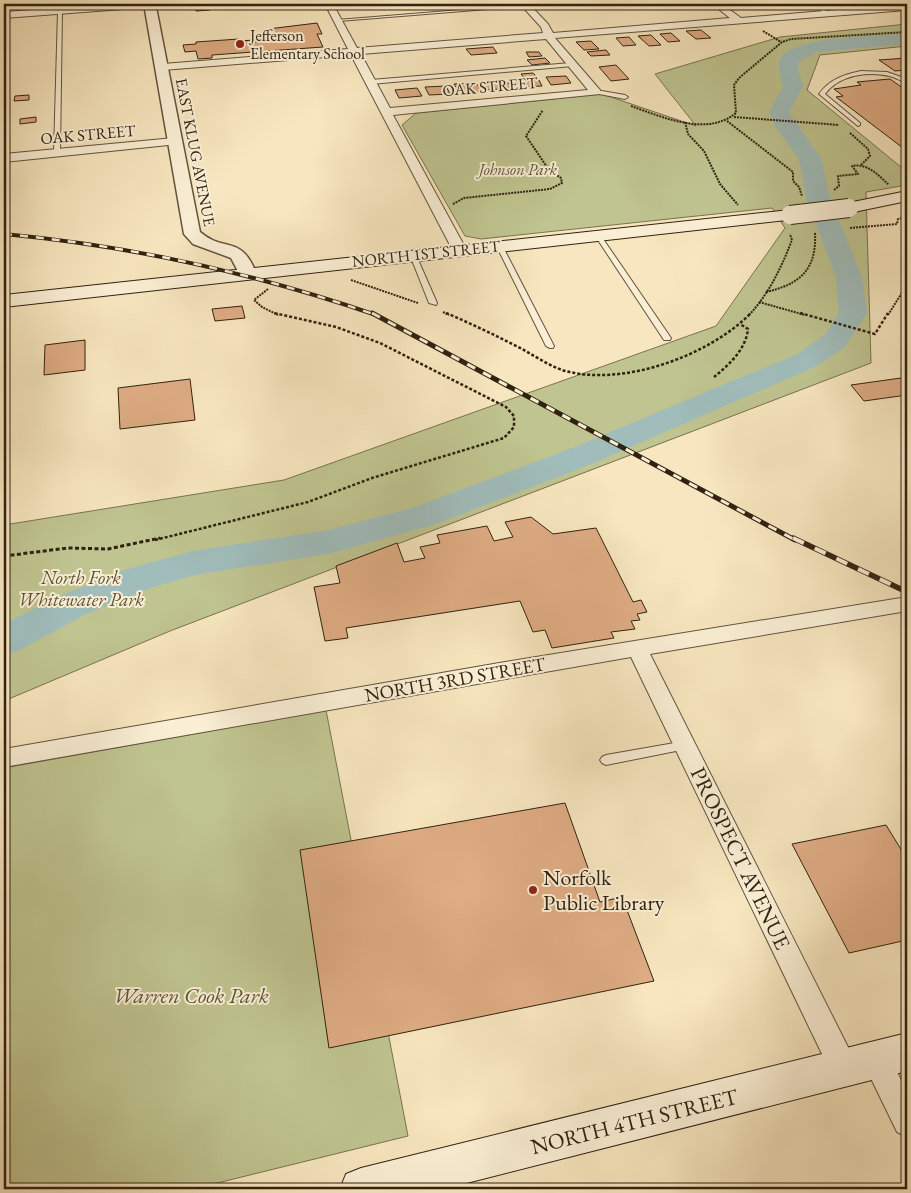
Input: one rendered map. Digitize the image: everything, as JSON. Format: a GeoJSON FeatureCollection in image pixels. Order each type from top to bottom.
{"type":"FeatureCollection","features":[{"type":"Feature","properties":{"kind":"main road","name":"NORTH 1ST STREET"},"geometry":{"type":"LineString","coordinates":[[4,301],[597,234],[788,222],[907,196]]}},
{"type":"Feature","properties":{"kind":"main road","name":"NORTH 1ST STREET"},"geometry":{"type":"LineString","coordinates":[[849,208],[907,205]]}},
{"type":"Feature","properties":{"kind":"main road","name":"NORTH 4TH STREET"},"geometry":{"type":"LineString","coordinates":[[361,1189],[432,1181],[876,1060]]}},
{"type":"Feature","properties":{"kind":"street"},"geometry":{"type":"LineString","coordinates":[[4,15],[151,4]]}},
{"type":"Feature","properties":{"kind":"street","name":"EAST KLUG AVENUE"},"geometry":{"type":"LineString","coordinates":[[151,4],[174,142],[192,234],[197,240],[206,244],[238,253],[244,261],[247,274]]}},
{"type":"Feature","properties":{"kind":"street"},"geometry":{"type":"LineString","coordinates":[[330,4],[458,250]]}},
{"type":"Feature","properties":{"kind":"street"},"geometry":{"type":"LineString","coordinates":[[716,4],[738,20]]}},
{"type":"Feature","properties":{"kind":"street"},"geometry":{"type":"LineString","coordinates":[[524,5],[545,26],[552,42],[596,92]]}},
{"type":"Feature","properties":{"kind":"street"},"geometry":{"type":"LineString","coordinates":[[163,68],[907,7]]}},
{"type":"Feature","properties":{"kind":"street","name":"OAK STREET"},"geometry":{"type":"LineString","coordinates":[[387,112],[596,92]]}},
{"type":"Feature","properties":{"kind":"street","name":"OAK STREET"},"geometry":{"type":"LineString","coordinates":[[4,158],[174,142]]}},
{"type":"Feature","properties":{"kind":"street","name":"NORTH 3RD STREET"},"geometry":{"type":"LineString","coordinates":[[4,758],[637,648],[907,604]]}},
{"type":"Feature","properties":{"kind":"street","name":"PROSPECT AVENUE"},"geometry":{"type":"LineString","coordinates":[[637,648],[686,745],[876,1060],[907,1122]]}},
{"type":"Feature","properties":{"kind":"lane"},"geometry":{"type":"LineString","coordinates":[[338,20],[550,4]]}},
{"type":"Feature","properties":{"kind":"lane"},"geometry":{"type":"LineString","coordinates":[[814,4],[827,13]]}},
{"type":"Feature","properties":{"kind":"lane"},"geometry":{"type":"LineString","coordinates":[[57,152],[60,11]]}},
{"type":"Feature","properties":{"kind":"lane"},"geometry":{"type":"LineString","coordinates":[[371,82],[572,65]]}},
{"type":"Feature","properties":{"kind":"lane"},"geometry":{"type":"LineString","coordinates":[[858,124],[822,94],[824,89],[845,76],[884,72],[899,75],[907,81]]}},
{"type":"Feature","properties":{"kind":"lane"},"geometry":{"type":"LineString","coordinates":[[596,92],[625,97]]}},
{"type":"Feature","properties":{"kind":"lane"},"geometry":{"type":"LineString","coordinates":[[597,234],[667,338]]}},
{"type":"Feature","properties":{"kind":"lane"},"geometry":{"type":"LineString","coordinates":[[499,245],[550,346]]}},
{"type":"Feature","properties":{"kind":"lane"},"geometry":{"type":"LineString","coordinates":[[413,255],[433,302]]}},
{"type":"Feature","properties":{"kind":"lane"},"geometry":{"type":"LineString","coordinates":[[606,760],[686,745]]}},
{"type":"Feature","properties":{"kind":"path"},"geometry":{"type":"LineString","coordinates":[[627,105],[685,122],[711,124],[727,122],[736,113],[734,85],[739,78],[782,42],[816,36],[907,32]]}},
{"type":"Feature","properties":{"kind":"path"},"geometry":{"type":"LineString","coordinates":[[453,206],[460,199],[550,190],[562,183],[561,178],[549,170],[526,136],[545,108]]}},
{"type":"Feature","properties":{"kind":"path"},"geometry":{"type":"LineString","coordinates":[[733,117],[831,122],[844,128]]}},
{"type":"Feature","properties":{"kind":"path"},"geometry":{"type":"LineString","coordinates":[[685,122],[688,134],[704,151],[720,184],[740,208],[735,209]]}},
{"type":"Feature","properties":{"kind":"path"},"geometry":{"type":"LineString","coordinates":[[849,132],[868,149],[870,156],[861,165]]}},
{"type":"Feature","properties":{"kind":"path"},"geometry":{"type":"LineString","coordinates":[[437,310],[483,329],[563,370],[585,375],[623,372],[682,357],[710,344],[740,324],[754,311],[792,240],[788,222]]}},
{"type":"Feature","properties":{"kind":"path"},"geometry":{"type":"LineString","coordinates":[[759,302],[875,334],[903,291],[907,277]]}},
{"type":"Feature","properties":{"kind":"path"},"geometry":{"type":"LineString","coordinates":[[345,278],[420,304]]}},
{"type":"Feature","properties":{"kind":"path"},"geometry":{"type":"LineString","coordinates":[[4,556],[68,548],[108,549],[308,502],[372,478],[504,438],[516,427],[517,421],[514,413],[506,407],[425,364],[358,335],[285,316],[259,306],[254,300],[275,284]]}},
{"type":"Feature","properties":{"kind":"path"},"geometry":{"type":"LineString","coordinates":[[714,377],[722,372],[745,342],[748,329],[740,324]]}},
{"type":"Feature","properties":{"kind":"green space","name":"North Fork Whitewater Park"},"geometry":{"type":"Polygon","coordinates":[[[907,24],[907,46],[820,55],[807,90],[907,172],[907,185],[866,192],[871,363],[170,631],[4,701],[4,525],[284,480],[716,326],[785,228],[772,208],[481,239],[465,236],[402,125],[416,113],[602,94],[696,126],[655,74],[780,37],[907,24]]]}},
{"type":"Feature","properties":{"kind":"green space","name":"Warren Cook Park"},"geometry":{"type":"Polygon","coordinates":[[[326,710],[408,1136],[193,1189],[4,1189],[4,768],[326,710]]]}},
{"type":"Feature","properties":{"kind":"building"},"geometry":{"type":"Polygon","coordinates":[[[210,6],[210,10],[196,11],[196,7],[210,6]]]}},
{"type":"Feature","properties":{"kind":"building"},"geometry":{"type":"Polygon","coordinates":[[[317,23],[322,34],[317,34],[323,47],[212,55],[212,58],[198,59],[196,51],[185,52],[183,45],[196,44],[196,42],[239,39],[239,41],[254,40],[255,42],[272,41],[268,29],[317,23]]]}},
{"type":"Feature","properties":{"kind":"building"},"geometry":{"type":"Polygon","coordinates":[[[701,30],[711,38],[696,39],[686,31],[701,30]]]}},
{"type":"Feature","properties":{"kind":"building"},"geometry":{"type":"Polygon","coordinates":[[[671,33],[680,41],[668,42],[660,34],[671,33]]]}},
{"type":"Feature","properties":{"kind":"building"},"geometry":{"type":"Polygon","coordinates":[[[651,35],[661,45],[649,46],[638,36],[651,35]]]}},
{"type":"Feature","properties":{"kind":"building"},"geometry":{"type":"Polygon","coordinates":[[[629,37],[636,45],[623,46],[616,38],[629,37]]]}},
{"type":"Feature","properties":{"kind":"building"},"geometry":{"type":"Polygon","coordinates":[[[591,41],[599,49],[584,50],[576,42],[591,41]]]}},
{"type":"Feature","properties":{"kind":"building"},"geometry":{"type":"Polygon","coordinates":[[[493,47],[497,53],[471,55],[466,49],[493,47]]]}},
{"type":"Feature","properties":{"kind":"building"},"geometry":{"type":"Polygon","coordinates":[[[606,50],[610,55],[591,56],[587,52],[606,50]]]}},
{"type":"Feature","properties":{"kind":"building"},"geometry":{"type":"Polygon","coordinates":[[[526,52],[539,52],[542,56],[529,57],[526,52]]]}},
{"type":"Feature","properties":{"kind":"building"},"geometry":{"type":"Polygon","coordinates":[[[545,58],[550,63],[532,65],[527,60],[545,58]]]}},
{"type":"Feature","properties":{"kind":"building"},"geometry":{"type":"Polygon","coordinates":[[[907,58],[907,70],[895,71],[879,60],[907,58]]]}},
{"type":"Feature","properties":{"kind":"building"},"geometry":{"type":"Polygon","coordinates":[[[616,65],[629,79],[611,81],[599,67],[616,65]]]}},
{"type":"Feature","properties":{"kind":"building"},"geometry":{"type":"Polygon","coordinates":[[[533,73],[538,78],[525,79],[521,74],[533,73]]]}},
{"type":"Feature","properties":{"kind":"building"},"geometry":{"type":"Polygon","coordinates":[[[566,76],[571,83],[551,85],[546,77],[566,76]]]}},
{"type":"Feature","properties":{"kind":"building"},"geometry":{"type":"Polygon","coordinates":[[[890,79],[907,91],[907,151],[836,97],[843,96],[834,89],[861,85],[857,82],[890,79]]]}},
{"type":"Feature","properties":{"kind":"building"},"geometry":{"type":"Polygon","coordinates":[[[539,80],[542,86],[520,87],[517,82],[539,80]]]}},
{"type":"Feature","properties":{"kind":"building"},"geometry":{"type":"Polygon","coordinates":[[[476,83],[482,91],[460,93],[454,84],[476,83]]]}},
{"type":"Feature","properties":{"kind":"building"},"geometry":{"type":"Polygon","coordinates":[[[511,83],[514,88],[488,90],[485,84],[511,83]]]}},
{"type":"Feature","properties":{"kind":"building"},"geometry":{"type":"Polygon","coordinates":[[[446,86],[450,94],[429,95],[425,87],[446,86]]]}},
{"type":"Feature","properties":{"kind":"building"},"geometry":{"type":"Polygon","coordinates":[[[417,88],[422,96],[399,98],[395,90],[417,88]]]}},
{"type":"Feature","properties":{"kind":"building"},"geometry":{"type":"Polygon","coordinates":[[[29,95],[29,100],[14,101],[15,96],[29,95]]]}},
{"type":"Feature","properties":{"kind":"building"},"geometry":{"type":"Polygon","coordinates":[[[36,117],[36,122],[20,124],[20,119],[36,117]]]}},
{"type":"Feature","properties":{"kind":"building"},"geometry":{"type":"Polygon","coordinates":[[[242,306],[245,318],[215,321],[212,309],[242,306]]]}},
{"type":"Feature","properties":{"kind":"building"},"geometry":{"type":"Polygon","coordinates":[[[85,340],[85,370],[44,375],[45,345],[85,340]]]}},
{"type":"Feature","properties":{"kind":"building"},"geometry":{"type":"Polygon","coordinates":[[[901,378],[907,384],[907,395],[864,401],[851,385],[901,378]]]}},
{"type":"Feature","properties":{"kind":"building"},"geometry":{"type":"Polygon","coordinates":[[[190,379],[195,420],[120,429],[118,388],[190,379]]]}},
{"type":"Feature","properties":{"kind":"building"},"geometry":{"type":"Polygon","coordinates":[[[531,517],[553,534],[596,528],[633,602],[641,600],[647,612],[637,614],[640,620],[631,621],[635,629],[611,632],[614,638],[552,648],[545,630],[533,632],[520,601],[346,628],[348,638],[325,641],[314,587],[340,583],[336,566],[397,543],[404,562],[425,558],[420,547],[440,543],[437,535],[487,526],[494,541],[513,537],[505,522],[531,517]]]}},
{"type":"Feature","properties":{"kind":"building"},"geometry":{"type":"Polygon","coordinates":[[[565,803],[600,902],[622,897],[654,981],[329,1048],[300,850],[565,803]]]}},
{"type":"Feature","properties":{"kind":"building"},"geometry":{"type":"Polygon","coordinates":[[[886,825],[907,859],[907,940],[849,953],[792,844],[886,825]]]}},
{"type":"Feature","properties":{"kind":"waterway"},"geometry":{"type":"LineString","coordinates":[[4,641],[75,604],[137,579],[193,563],[328,542],[421,517],[577,458],[807,360],[835,341],[853,313],[849,277],[819,201],[810,159],[786,126],[779,112],[793,87],[788,70],[790,60],[802,51],[815,47],[907,39]]}},
{"type":"Feature","properties":{"kind":"railway"},"geometry":{"type":"LineString","coordinates":[[4,234],[99,246],[192,263],[284,286],[375,315]]}},
{"type":"Feature","properties":{"kind":"railway"},"geometry":{"type":"LineString","coordinates":[[375,315],[795,540]]}},
{"type":"Feature","properties":{"kind":"railway"},"geometry":{"type":"LineString","coordinates":[[793,538],[907,592]]}},
{"type":"Feature","properties":{"kind":"place","name":"Jefferson Elementary School"},"geometry":{"type":"Point","coordinates":[240,44]}},
{"type":"Feature","properties":{"kind":"place","name":"Norfolk Public Library"},"geometry":{"type":"Point","coordinates":[533,890]}},
{"type":"Feature","properties":{"kind":"park label","name":"Johnson Park"},"geometry":{"type":"Point","coordinates":[518,169]}}]}
